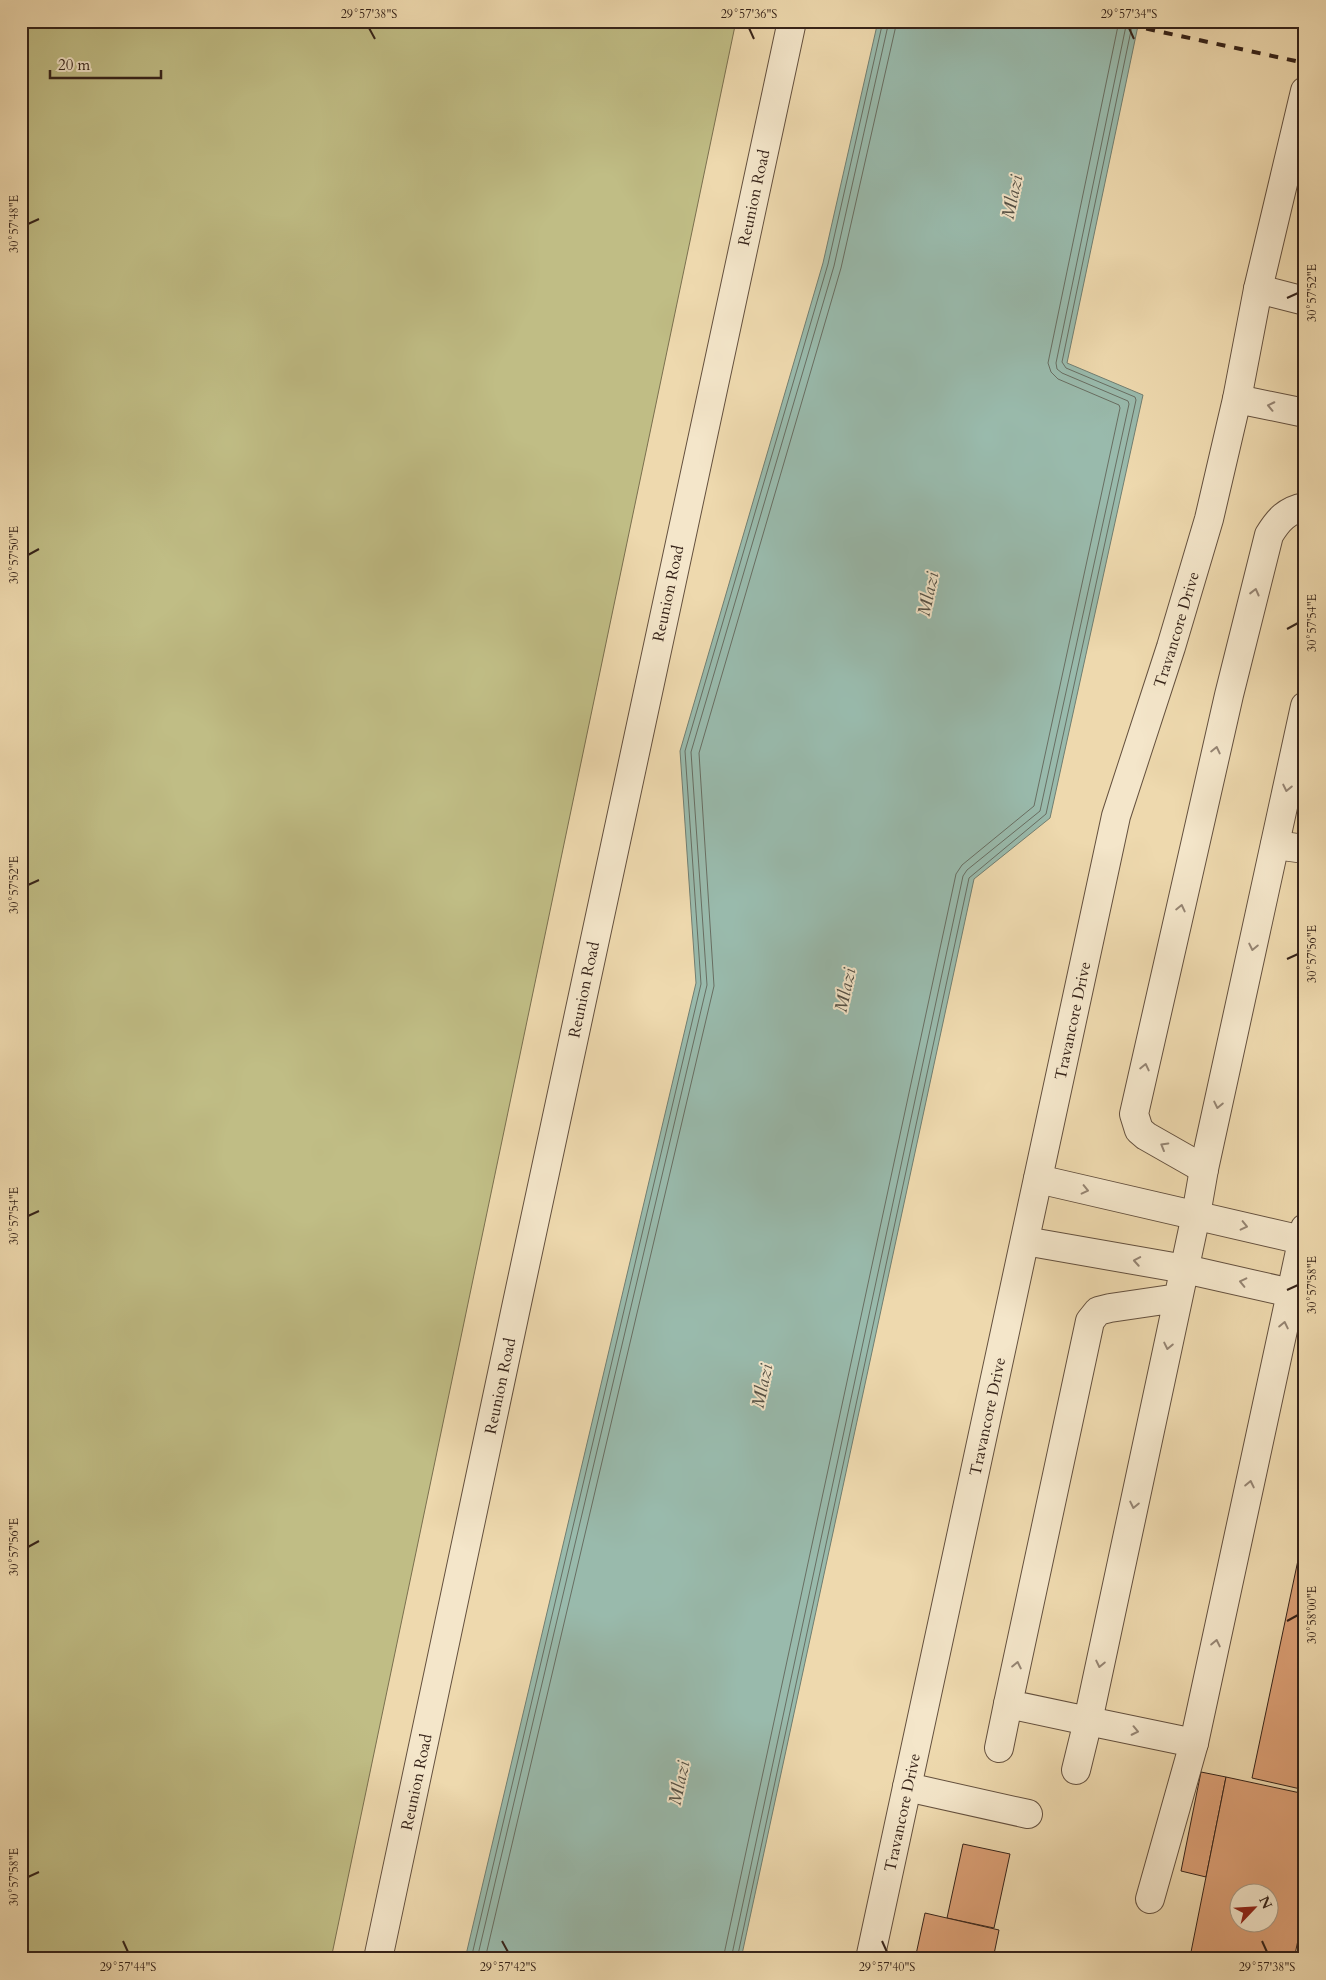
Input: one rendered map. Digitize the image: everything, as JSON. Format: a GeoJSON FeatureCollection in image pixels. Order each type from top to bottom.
{"type":"FeatureCollection","features":[{"type":"Feature","properties":{"kind":"street","name":"Reunion Road"},"geometry":{"type":"LineString","coordinates":[[378,1959],[497,1402],[622,797],[792,21]]}},
{"type":"Feature","properties":{"kind":"street","name":"Travancore Drive"},"geometry":{"type":"LineString","coordinates":[[870,1959],[1116,816],[1171,647],[1209,519],[1237,399],[1258,289],[1305,91]]}},
{"type":"Feature","properties":{"kind":"street"},"geometry":{"type":"LineString","coordinates":[[1258,289],[1305,301]]}},
{"type":"Feature","properties":{"kind":"street"},"geometry":{"type":"LineString","coordinates":[[1237,399],[1305,413]]}},
{"type":"Feature","properties":{"kind":"street"},"geometry":{"type":"LineString","coordinates":[[1204,1169],[1146,1136],[1139,1130],[1134,1114],[1229,695],[1269,535],[1279,519],[1294,509],[1305,507]]}},
{"type":"Feature","properties":{"kind":"street"},"geometry":{"type":"LineString","coordinates":[[1076,1770],[1305,706]]}},
{"type":"Feature","properties":{"kind":"street"},"geometry":{"type":"LineString","coordinates":[[1275,845],[1305,850]]}},
{"type":"Feature","properties":{"kind":"street"},"geometry":{"type":"LineString","coordinates":[[1038,1179],[1196,1216],[1303,1234],[1194,1743],[1150,1899]]}},
{"type":"Feature","properties":{"kind":"street"},"geometry":{"type":"LineString","coordinates":[[1025,1241],[1185,1269],[1291,1293]]}},
{"type":"Feature","properties":{"kind":"street"},"geometry":{"type":"LineString","coordinates":[[999,1748],[1090,1321],[1098,1311],[1178,1298]]}},
{"type":"Feature","properties":{"kind":"street"},"geometry":{"type":"LineString","coordinates":[[1008,1704],[1194,1743]]}},
{"type":"Feature","properties":{"kind":"street"},"geometry":{"type":"LineString","coordinates":[[907,1787],[1028,1814]]}},
{"type":"Feature","properties":{"kind":"shaded area"},"geometry":{"type":"Polygon","coordinates":[[[21,21],[736,21],[331,1959],[21,1959],[21,21]]]}},
{"type":"Feature","properties":{"kind":"water","name":"Mlazi"},"geometry":{"type":"Polygon","coordinates":[[[878,21],[1139,21],[1067,363],[1143,395],[1050,818],[974,879],[741,1959],[465,1959],[696,983],[680,751],[823,263],[878,21]]]}},
{"type":"Feature","properties":{"kind":"building"},"geometry":{"type":"Polygon","coordinates":[[[1305,1527],[1305,1790],[1252,1778],[1305,1527]]]}},
{"type":"Feature","properties":{"kind":"building"},"geometry":{"type":"Polygon","coordinates":[[[1201,1772],[1226,1777],[1206,1877],[1181,1871],[1201,1772]]]}},
{"type":"Feature","properties":{"kind":"building"},"geometry":{"type":"Polygon","coordinates":[[[1226,1777],[1305,1794],[1305,1907],[1294,1959],[1223,1959],[1191,1952],[1226,1777]]]}},
{"type":"Feature","properties":{"kind":"building"},"geometry":{"type":"Polygon","coordinates":[[[963,1844],[1010,1854],[994,1928],[947,1918],[963,1844]]]}},
{"type":"Feature","properties":{"kind":"building"},"geometry":{"type":"Polygon","coordinates":[[[925,1913],[999,1930],[993,1959],[915,1959],[925,1913]]]}},
{"type":"Feature","properties":{"kind":"building"},"geometry":{"type":"Polygon","coordinates":[[[1191,1952],[1223,1959],[1189,1959],[1191,1952]]]}},
{"type":"Feature","properties":{"kind":"railway"},"geometry":{"type":"LineString","coordinates":[[1111,21],[1305,63]]}}]}
